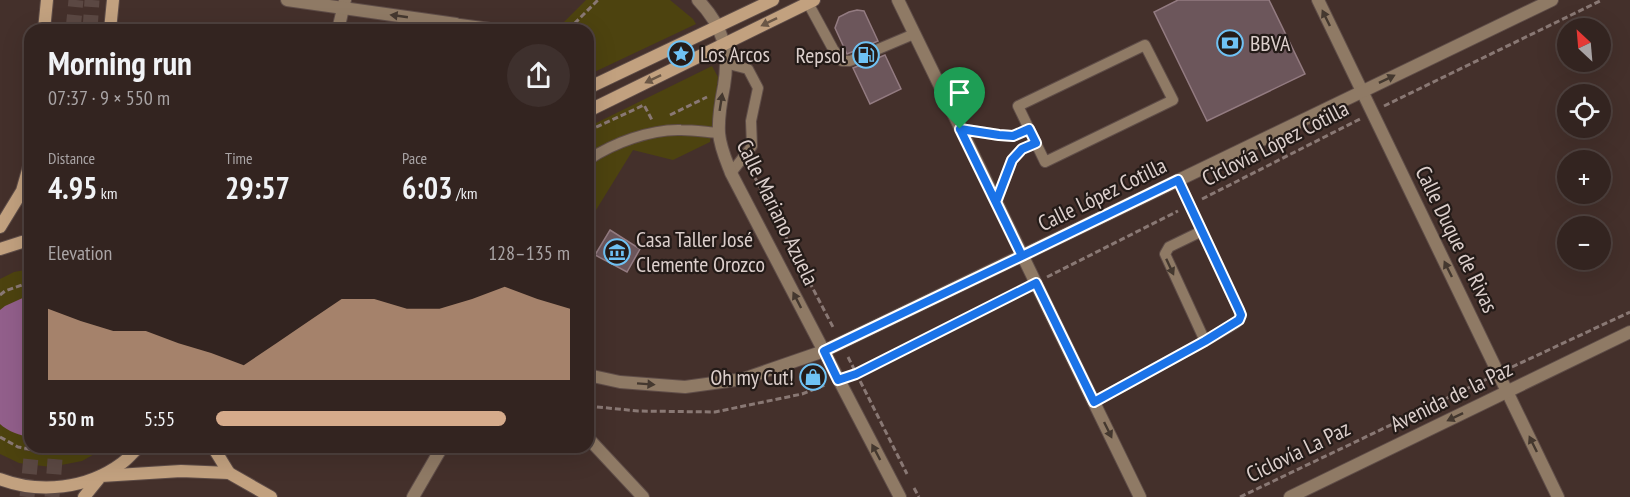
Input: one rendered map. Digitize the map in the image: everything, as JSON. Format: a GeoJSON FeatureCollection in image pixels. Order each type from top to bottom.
{"type":"FeatureCollection","features":[{"type":"Feature","properties":{"kind":"main road"},"geometry":{"type":"LineString","coordinates":[[45,24],[47,0]]}},
{"type":"Feature","properties":{"kind":"main road"},"geometry":{"type":"LineString","coordinates":[[111,24],[113,0]]}},
{"type":"Feature","properties":{"kind":"main road"},"geometry":{"type":"LineString","coordinates":[[594,85],[773,0]]}},
{"type":"Feature","properties":{"kind":"main road"},"geometry":{"type":"LineString","coordinates":[[594,108],[811,1]]}},
{"type":"Feature","properties":{"kind":"main road"},"geometry":{"type":"LineString","coordinates":[[0,227],[24,184]]}},
{"type":"Feature","properties":{"kind":"main road"},"geometry":{"type":"LineString","coordinates":[[0,249],[24,242]]}},
{"type":"Feature","properties":{"kind":"main road"},"geometry":{"type":"LineString","coordinates":[[0,478],[14,484],[43,488],[73,486],[101,476],[122,463],[133,453]]}},
{"type":"Feature","properties":{"kind":"main road"},"geometry":{"type":"LineString","coordinates":[[217,453],[229,473]]}},
{"type":"Feature","properties":{"kind":"main road"},"geometry":{"type":"LineString","coordinates":[[84,497],[101,476],[181,471],[229,473],[271,497]]}},
{"type":"Feature","properties":{"kind":"street"},"geometry":{"type":"LineString","coordinates":[[287,0],[344,4],[447,24]]}},
{"type":"Feature","properties":{"kind":"street","name":"Calle Mariano Azuela"},"geometry":{"type":"LineString","coordinates":[[698,0],[718,25],[724,44],[724,82],[719,133],[722,152],[900,497]]}},
{"type":"Feature","properties":{"kind":"street"},"geometry":{"type":"LineString","coordinates":[[898,0],[1140,497]]}},
{"type":"Feature","properties":{"kind":"street","name":"Calle Duque de Rivas"},"geometry":{"type":"LineString","coordinates":[[1318,0],[1558,497]]}},
{"type":"Feature","properties":{"kind":"street","name":"Calle López Cotilla"},"geometry":{"type":"LineString","coordinates":[[594,376],[620,382],[685,387],[743,378],[824,351],[1551,0]]}},
{"type":"Feature","properties":{"kind":"street"},"geometry":{"type":"LineString","coordinates":[[339,24],[344,4]]}},
{"type":"Feature","properties":{"kind":"street","name":"Avenida de la Paz"},"geometry":{"type":"LineString","coordinates":[[1290,497],[1630,332]]}},
{"type":"Feature","properties":{"kind":"street"},"geometry":{"type":"LineString","coordinates":[[594,445],[642,497]]}},
{"type":"Feature","properties":{"kind":"street"},"geometry":{"type":"LineString","coordinates":[[413,497],[439,453]]}},
{"type":"Feature","properties":{"kind":"lane"},"geometry":{"type":"LineString","coordinates":[[811,1],[833,49],[842,60],[850,61],[914,34]]}},
{"type":"Feature","properties":{"kind":"lane"},"geometry":{"type":"LineString","coordinates":[[1145,45],[1173,100],[1045,162],[1029,129],[1018,106],[1145,45]]}},
{"type":"Feature","properties":{"kind":"lane"},"geometry":{"type":"LineString","coordinates":[[725,63],[748,69],[758,88],[751,121],[752,146],[731,173]]}},
{"type":"Feature","properties":{"kind":"lane"},"geometry":{"type":"LineString","coordinates":[[960,129],[1013,136],[1029,129]]}},
{"type":"Feature","properties":{"kind":"lane"},"geometry":{"type":"LineString","coordinates":[[594,156],[602,150],[639,136],[679,130],[719,133]]}},
{"type":"Feature","properties":{"kind":"lane"},"geometry":{"type":"LineString","coordinates":[[996,202],[1012,160],[1022,149],[1036,143]]}},
{"type":"Feature","properties":{"kind":"lane"},"geometry":{"type":"LineString","coordinates":[[1094,402],[1236,323],[1241,315],[1178,180]]}},
{"type":"Feature","properties":{"kind":"lane"},"geometry":{"type":"LineString","coordinates":[[1202,231],[1169,247],[1165,254],[1205,341]]}},
{"type":"Feature","properties":{"kind":"path"},"geometry":{"type":"LineString","coordinates":[[574,24],[598,0]]}},
{"type":"Feature","properties":{"kind":"path","name":"Ciclovía López Cotilla"},"geometry":{"type":"LineString","coordinates":[[594,407],[638,411],[715,412],[802,394],[856,374],[1372,112],[1602,0]]}},
{"type":"Feature","properties":{"kind":"path"},"geometry":{"type":"LineString","coordinates":[[663,118],[713,94]]}},
{"type":"Feature","properties":{"kind":"path"},"geometry":{"type":"LineString","coordinates":[[594,128],[644,105],[653,123]]}},
{"type":"Feature","properties":{"kind":"path"},"geometry":{"type":"LineString","coordinates":[[743,156],[909,478]]}},
{"type":"Feature","properties":{"kind":"path"},"geometry":{"type":"LineString","coordinates":[[0,295],[4,291],[24,284]]}},
{"type":"Feature","properties":{"kind":"path","name":"Ciclovía La Paz"},"geometry":{"type":"LineString","coordinates":[[1240,497],[1630,312]]}},
{"type":"Feature","properties":{"kind":"path"},"geometry":{"type":"LineString","coordinates":[[0,437],[24,448]]}},
{"type":"Feature","properties":{"kind":"path"},"geometry":{"type":"LineString","coordinates":[[914,488],[919,497]]}},
{"type":"Feature","properties":{"kind":"shaded area"},"geometry":{"type":"Polygon","coordinates":[[[586,0],[670,0],[696,24],[594,72],[594,24],[562,24],[586,0]]]}},
{"type":"Feature","properties":{"kind":"shaded area"},"geometry":{"type":"Polygon","coordinates":[[[712,66],[718,77],[710,142],[673,160],[633,150],[594,213],[594,124],[712,66]]]}},
{"type":"Feature","properties":{"kind":"shaded area"},"geometry":{"type":"Polygon","coordinates":[[[24,270],[24,453],[96,453],[82,461],[51,467],[19,463],[0,454],[0,279],[24,270]]]}},
{"type":"Feature","properties":{"kind":"shaded area"},"geometry":{"type":"Polygon","coordinates":[[[24,297],[24,436],[0,424],[0,310],[24,297]]]}},
{"type":"Feature","properties":{"kind":"building","name":"BBVA"},"geometry":{"type":"Polygon","coordinates":[[[1178,0],[1269,0],[1305,74],[1207,121],[1154,12],[1178,0]]]}},
{"type":"Feature","properties":{"kind":"building"},"geometry":{"type":"Polygon","coordinates":[[[857,10],[864,11],[878,41],[847,54],[835,28],[839,17],[857,10]]]}},
{"type":"Feature","properties":{"kind":"building"},"geometry":{"type":"Polygon","coordinates":[[[885,55],[901,89],[870,104],[853,68],[885,55]]]}},
{"type":"Feature","properties":{"kind":"building","name":"Casa Taller José Clemente Orozco"},"geometry":{"type":"Polygon","coordinates":[[[610,230],[640,249],[627,272],[595,255],[610,230]]]}},
{"type":"Feature","properties":{"kind":"tunnel"},"geometry":{"type":"LineString","coordinates":[[74,24],[76,0]]}},
{"type":"Feature","properties":{"kind":"tunnel"},"geometry":{"type":"LineString","coordinates":[[90,24],[92,0]]}},
{"type":"Feature","properties":{"kind":"tunnel"},"geometry":{"type":"LineString","coordinates":[[27,497],[31,453]]}},
{"type":"Feature","properties":{"kind":"tunnel"},"geometry":{"type":"LineString","coordinates":[[52,497],[56,453]]}},
{"type":"Feature","properties":{"kind":"place","name":"BBVA"},"geometry":{"type":"Point","coordinates":[1230,43]}},
{"type":"Feature","properties":{"kind":"place","name":"Los Arcos"},"geometry":{"type":"Point","coordinates":[681,54]}},
{"type":"Feature","properties":{"kind":"place","name":"Repsol"},"geometry":{"type":"Point","coordinates":[866,55]}},
{"type":"Feature","properties":{"kind":"place","name":"Casa Taller José Clemente Orozco"},"geometry":{"type":"Point","coordinates":[617,252]}},
{"type":"Feature","properties":{"kind":"place","name":"Oh my Cut!"},"geometry":{"type":"Point","coordinates":[813,377]}},
{"type":"Feature","properties":{"kind":"route"},"geometry":{"type":"LineString","coordinates":[[960,129],[1013,136],[1029,129],[1036,143],[1022,149],[1012,160],[996,202],[1022,256],[1178,180],[1239,310],[1241,315],[1239,320],[1094,402],[1036,283],[856,374],[838,380],[824,351],[1022,256],[960,129]]}}]}
